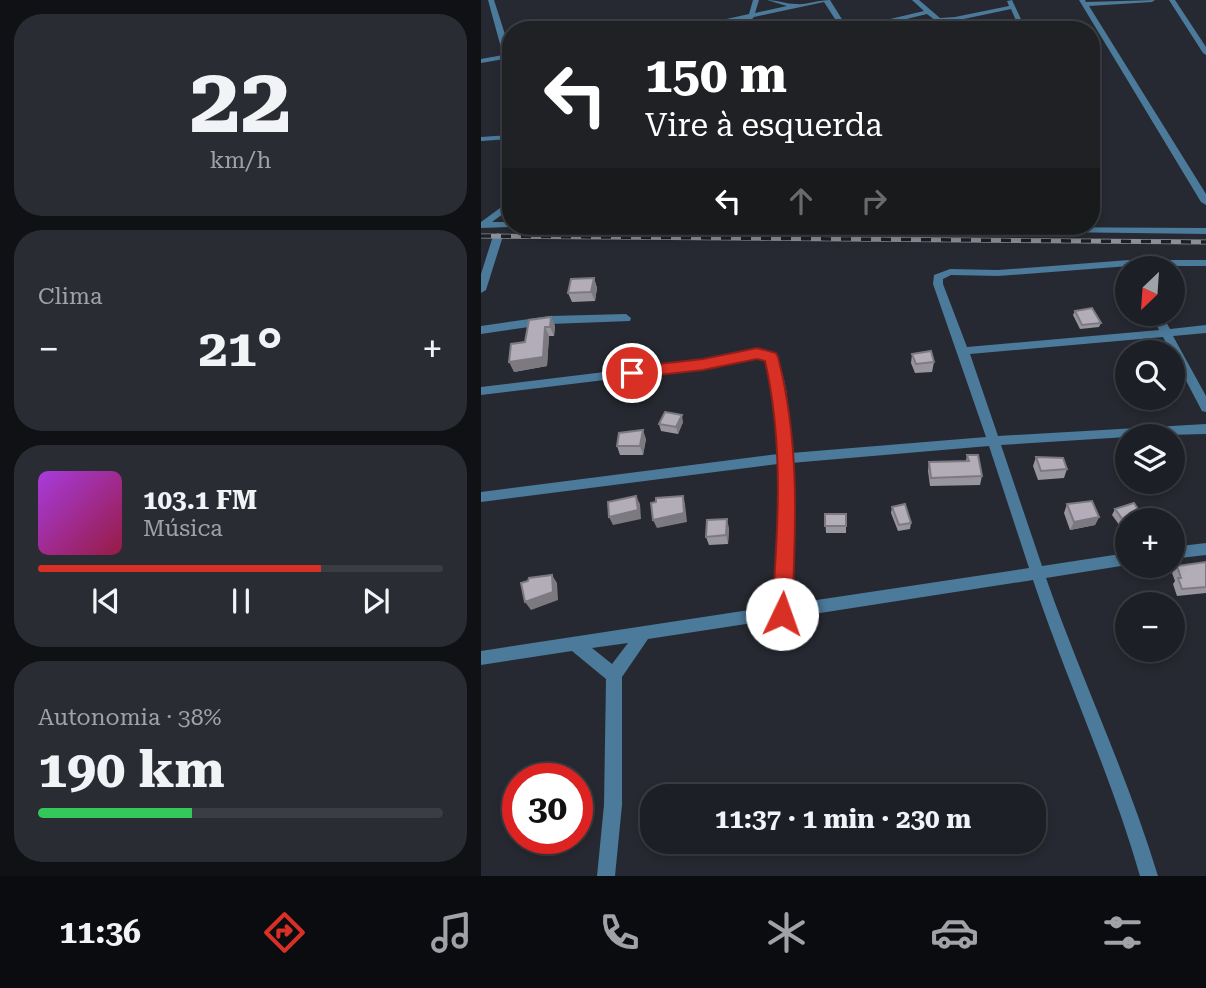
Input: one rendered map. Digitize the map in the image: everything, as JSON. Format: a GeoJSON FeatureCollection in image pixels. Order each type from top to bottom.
{"type":"FeatureCollection","features":[{"type":"Feature","properties":{"kind":"street"},"geometry":{"type":"LineString","coordinates":[[491,0],[502,34]]}},
{"type":"Feature","properties":{"kind":"street"},"geometry":{"type":"LineString","coordinates":[[747,21],[751,17],[756,0]]}},
{"type":"Feature","properties":{"kind":"street"},"geometry":{"type":"LineString","coordinates":[[770,0],[796,7]]}},
{"type":"Feature","properties":{"kind":"street"},"geometry":{"type":"LineString","coordinates":[[728,21],[826,0],[841,21]]}},
{"type":"Feature","properties":{"kind":"street"},"geometry":{"type":"LineString","coordinates":[[915,0],[938,20],[955,19],[1012,4],[1019,21]]}},
{"type":"Feature","properties":{"kind":"street"},"geometry":{"type":"LineString","coordinates":[[1096,21],[1084,2],[1152,0]]}},
{"type":"Feature","properties":{"kind":"street"},"geometry":{"type":"LineString","coordinates":[[1172,0],[1206,53]]}},
{"type":"Feature","properties":{"kind":"street"},"geometry":{"type":"LineString","coordinates":[[896,21],[928,12]]}},
{"type":"Feature","properties":{"kind":"street"},"geometry":{"type":"LineString","coordinates":[[1100,28],[1206,202]]}},
{"type":"Feature","properties":{"kind":"street"},"geometry":{"type":"LineString","coordinates":[[481,61],[502,57]]}},
{"type":"Feature","properties":{"kind":"street"},"geometry":{"type":"LineString","coordinates":[[481,139],[502,138]]}},
{"type":"Feature","properties":{"kind":"street"},"geometry":{"type":"LineString","coordinates":[[482,225],[502,210]]}},
{"type":"Feature","properties":{"kind":"street"},"geometry":{"type":"LineString","coordinates":[[482,225],[502,225]]}},
{"type":"Feature","properties":{"kind":"street"},"geometry":{"type":"LineString","coordinates":[[1100,228],[1206,231]]}},
{"type":"Feature","properties":{"kind":"street"},"geometry":{"type":"LineString","coordinates":[[1087,235],[1089,241]]}},
{"type":"Feature","properties":{"kind":"street"},"geometry":{"type":"LineString","coordinates":[[481,290],[498,236]]}},
{"type":"Feature","properties":{"kind":"street"},"geometry":{"type":"LineString","coordinates":[[1185,264],[1206,263]]}},
{"type":"Feature","properties":{"kind":"street"},"geometry":{"type":"LineString","coordinates":[[1115,266],[1005,273],[942,273],[938,277],[938,284],[965,351],[1037,572],[1084,701],[1122,788],[1149,876]]}},
{"type":"Feature","properties":{"kind":"street"},"geometry":{"type":"LineString","coordinates":[[481,330],[550,320],[626,318]]}},
{"type":"Feature","properties":{"kind":"street"},"geometry":{"type":"LineString","coordinates":[[1163,326],[1206,408]]}},
{"type":"Feature","properties":{"kind":"street"},"geometry":{"type":"LineString","coordinates":[[965,351],[1206,329]]}},
{"type":"Feature","properties":{"kind":"street"},"geometry":{"type":"LineString","coordinates":[[481,391],[703,364],[757,354],[768,355],[773,361],[780,395],[786,457],[787,531],[782,614]]}},
{"type":"Feature","properties":{"kind":"street"},"geometry":{"type":"LineString","coordinates":[[481,497],[786,457],[994,440],[1206,429]]}},
{"type":"Feature","properties":{"kind":"street"},"geometry":{"type":"LineString","coordinates":[[1185,551],[1206,549]]}},
{"type":"Feature","properties":{"kind":"street"},"geometry":{"type":"LineString","coordinates":[[481,658],[782,614],[1115,561]]}},
{"type":"Feature","properties":{"kind":"street"},"geometry":{"type":"LineString","coordinates":[[606,876],[613,805],[614,675],[643,634]]}},
{"type":"Feature","properties":{"kind":"street"},"geometry":{"type":"LineString","coordinates":[[574,644],[614,675]]}},
{"type":"Feature","properties":{"kind":"building"},"geometry":{"type":"Polygon","coordinates":[[[594,278],[591,292],[568,293],[571,279],[594,278]]]}},
{"type":"Feature","properties":{"kind":"building"},"geometry":{"type":"Polygon","coordinates":[[[1092,308],[1101,323],[1082,325],[1075,311],[1092,308]]]}},
{"type":"Feature","properties":{"kind":"building"},"geometry":{"type":"Polygon","coordinates":[[[551,317],[550,327],[545,327],[543,357],[509,362],[511,344],[525,342],[529,320],[551,317]]]}},
{"type":"Feature","properties":{"kind":"building"},"geometry":{"type":"Polygon","coordinates":[[[931,351],[934,362],[916,364],[912,354],[931,351]]]}},
{"type":"Feature","properties":{"kind":"building"},"geometry":{"type":"Polygon","coordinates":[[[665,412],[682,415],[676,427],[659,424],[665,412]]]}},
{"type":"Feature","properties":{"kind":"building"},"geometry":{"type":"Polygon","coordinates":[[[643,430],[640,446],[617,446],[619,433],[643,430]]]}},
{"type":"Feature","properties":{"kind":"building"},"geometry":{"type":"Polygon","coordinates":[[[967,455],[978,455],[982,476],[931,478],[929,462],[969,461],[967,455]]]}},
{"type":"Feature","properties":{"kind":"building"},"geometry":{"type":"Polygon","coordinates":[[[1036,457],[1063,458],[1067,469],[1041,471],[1036,457]]]}},
{"type":"Feature","properties":{"kind":"building"},"geometry":{"type":"Polygon","coordinates":[[[636,496],[638,510],[609,517],[608,502],[636,496]]]}},
{"type":"Feature","properties":{"kind":"building"},"geometry":{"type":"Polygon","coordinates":[[[683,496],[684,513],[653,520],[651,503],[656,502],[656,498],[683,496]]]}},
{"type":"Feature","properties":{"kind":"building"},"geometry":{"type":"Polygon","coordinates":[[[1092,501],[1099,517],[1074,522],[1067,504],[1092,501]]]}},
{"type":"Feature","properties":{"kind":"building"},"geometry":{"type":"Polygon","coordinates":[[[1134,503],[1137,508],[1118,508],[1134,503]]]}},
{"type":"Feature","properties":{"kind":"building"},"geometry":{"type":"Polygon","coordinates":[[[905,504],[911,523],[899,525],[892,507],[905,504]]]}},
{"type":"Feature","properties":{"kind":"building"},"geometry":{"type":"Polygon","coordinates":[[[825,514],[846,514],[846,526],[825,526],[825,514]]]}},
{"type":"Feature","properties":{"kind":"building"},"geometry":{"type":"Polygon","coordinates":[[[727,519],[726,535],[706,537],[707,520],[727,519]]]}},
{"type":"Feature","properties":{"kind":"building"},"geometry":{"type":"Polygon","coordinates":[[[1206,562],[1206,587],[1182,589],[1178,578],[1185,578],[1185,565],[1206,562]]]}},
{"type":"Feature","properties":{"kind":"building"},"geometry":{"type":"Polygon","coordinates":[[[552,575],[553,592],[525,602],[521,583],[529,578],[552,575]]]}},
{"type":"Feature","properties":{"kind":"railway"},"geometry":{"type":"LineString","coordinates":[[481,236],[1206,242]]}},
{"type":"Feature","properties":{"kind":"route"},"geometry":{"type":"LineString","coordinates":[[632,373],[757,354],[771,357],[780,395],[786,457],[787,531],[782,614]]}}]}
